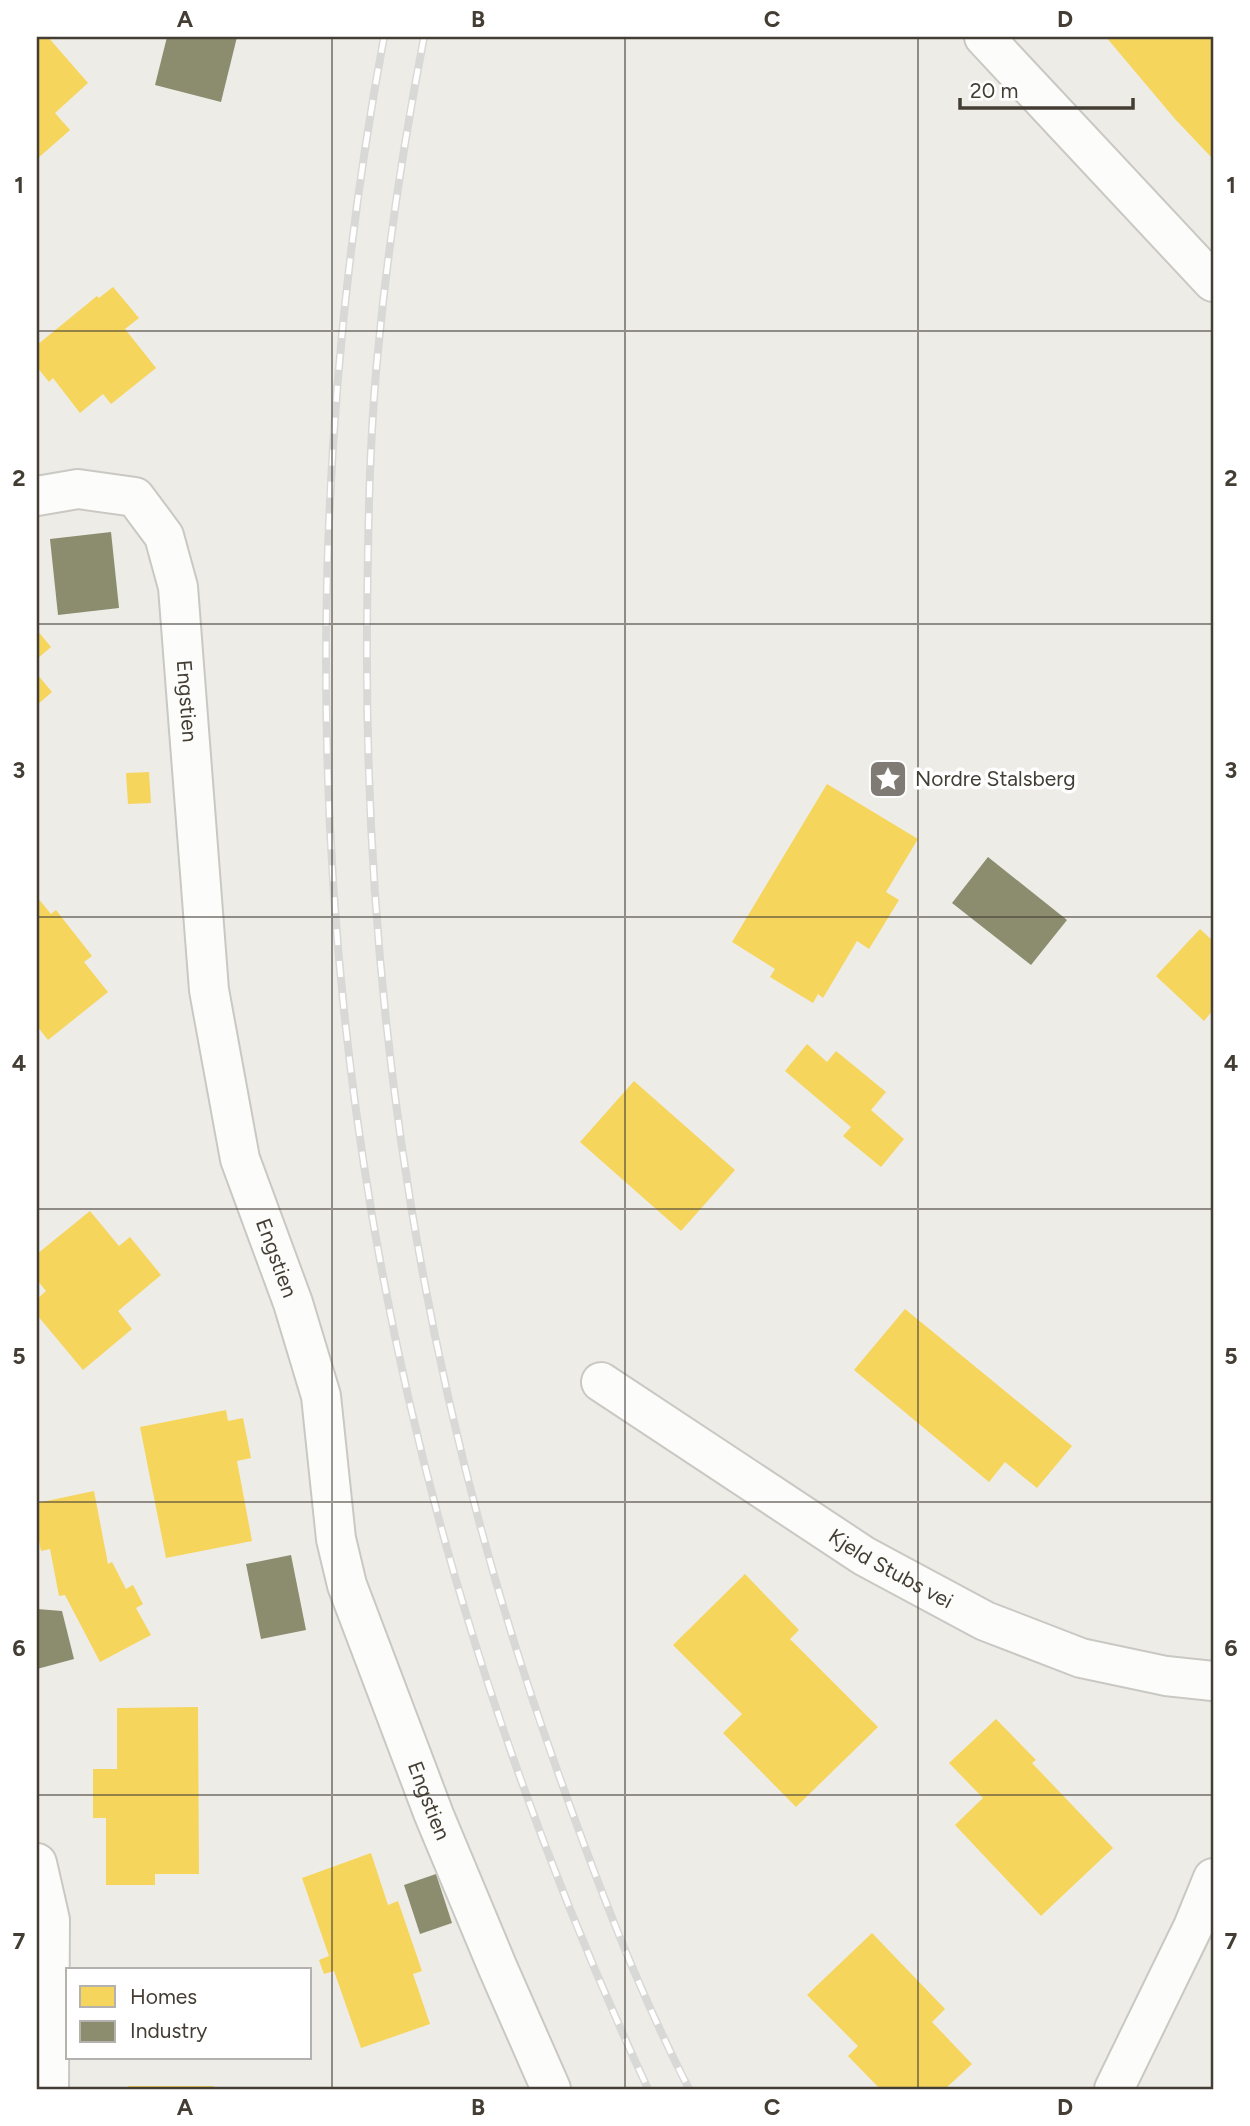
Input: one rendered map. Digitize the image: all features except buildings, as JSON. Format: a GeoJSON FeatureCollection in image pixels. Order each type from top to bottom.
{"type":"FeatureCollection","features":[{"type":"Feature","properties":{"kind":"street"},"geometry":{"type":"LineString","coordinates":[[985,37],[1213,282]]}},
{"type":"Feature","properties":{"kind":"street","name":"Engstien"},"geometry":{"type":"LineString","coordinates":[[37,496],[78,489],[135,497],[164,536],[178,587],[209,990],[240,1159],[293,1303],[321,1396],[336,1539],[347,1585],[434,1815],[551,2089]]}},
{"type":"Feature","properties":{"kind":"street","name":"Kjeld Stubs vei"},"geometry":{"type":"LineString","coordinates":[[601,1382],[864,1556],[985,1621],[1081,1658],[1166,1676],[1213,1681]]}},
{"type":"Feature","properties":{"kind":"street"},"geometry":{"type":"LineString","coordinates":[[37,1863],[50,1920],[49,2089]]}},
{"type":"Feature","properties":{"kind":"street"},"geometry":{"type":"LineString","coordinates":[[1114,2089],[1194,1927],[1213,1878]]}},
{"type":"Feature","properties":{"kind":"railway"},"geometry":{"type":"LineString","coordinates":[[384,37],[360,183],[342,330],[331,477],[326,625],[328,773],[336,921],[351,1069],[372,1215],[393,1328],[418,1440],[448,1551],[517,1770],[601,1984],[648,2089]]}},
{"type":"Feature","properties":{"kind":"railway"},"geometry":{"type":"LineString","coordinates":[[424,37],[403,154],[387,272],[375,385],[370,488],[367,625],[369,771],[377,917],[391,1061],[411,1205],[437,1347],[470,1488],[510,1628],[556,1767],[601,1890],[651,2011],[689,2089]]}},
{"type":"Feature","properties":{"kind":"place","name":"Nordre Stalsberg"},"geometry":{"type":"Point","coordinates":[888,779]}}]}
